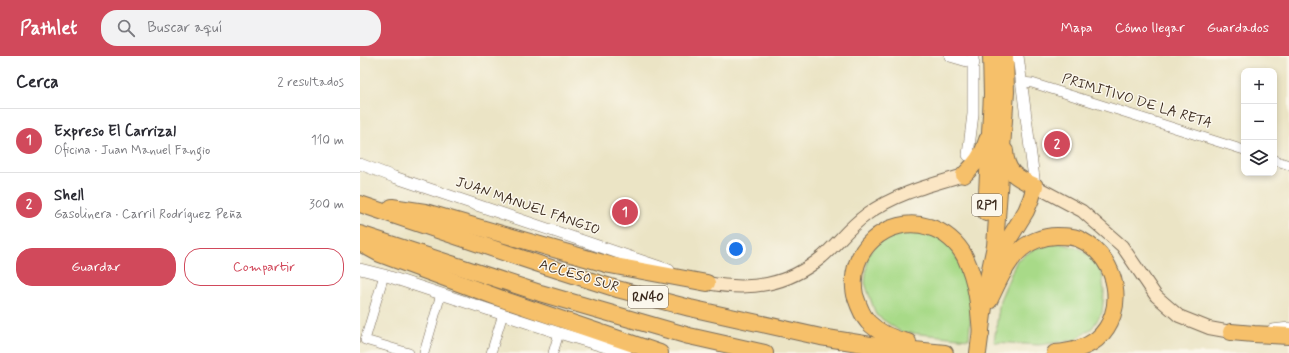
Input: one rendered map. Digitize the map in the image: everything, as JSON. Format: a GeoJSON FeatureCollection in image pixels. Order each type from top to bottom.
{"type":"FeatureCollection","features":[{"type":"Feature","properties":{"kind":"highway","name":"RP1"},"geometry":{"type":"LineString","coordinates":[[991,56],[992,94],[997,128]]}},
{"type":"Feature","properties":{"kind":"highway","name":"RP1"},"geometry":{"type":"LineString","coordinates":[[987,283],[985,247],[997,128],[1006,92],[1005,56]]}},
{"type":"Feature","properties":{"kind":"highway"},"geometry":{"type":"LineString","coordinates":[[964,175],[984,152],[997,128]]}},
{"type":"Feature","properties":{"kind":"highway"},"geometry":{"type":"LineString","coordinates":[[978,353],[987,283],[1010,237],[1032,199],[1035,186],[1018,178],[1010,170],[1005,158],[997,128]]}},
{"type":"Feature","properties":{"kind":"highway"},"geometry":{"type":"LineString","coordinates":[[360,204],[425,212],[610,265],[707,283]]}},
{"type":"Feature","properties":{"kind":"highway","name":"ACCESO SUR"},"geometry":{"type":"LineString","coordinates":[[360,204],[617,289],[690,308],[829,338],[945,353]]}},
{"type":"Feature","properties":{"kind":"highway"},"geometry":{"type":"LineString","coordinates":[[952,353],[895,339],[880,332],[868,321],[858,306],[854,290],[854,278],[857,263],[867,246],[884,231],[896,226],[921,224],[936,228],[948,236],[964,256],[976,285],[981,334]]}},
{"type":"Feature","properties":{"kind":"highway","name":"ACCESO SUR"},"geometry":{"type":"LineString","coordinates":[[360,234],[540,293],[689,336],[765,353]]}},
{"type":"Feature","properties":{"kind":"highway"},"geometry":{"type":"LineString","coordinates":[[984,310],[1011,260],[1019,251],[1031,243],[1050,236],[1067,236],[1083,240],[1099,252],[1109,267],[1115,284],[1116,307],[1108,325],[1097,339],[1077,349],[1055,353]]}},
{"type":"Feature","properties":{"kind":"highway"},"geometry":{"type":"LineString","coordinates":[[360,243],[380,254],[502,299],[660,353]]}},
{"type":"Feature","properties":{"kind":"highway"},"geometry":{"type":"LineString","coordinates":[[1231,332],[1289,336]]}},
{"type":"Feature","properties":{"kind":"main road","name":"JUAN MANUEL FANGIO"},"geometry":{"type":"LineString","coordinates":[[707,283],[724,286],[751,287],[773,283],[796,275],[822,257],[857,222],[874,210],[905,194],[964,175]]}},
{"type":"Feature","properties":{"kind":"main road"},"geometry":{"type":"LineString","coordinates":[[1035,186],[1082,211],[1122,246],[1156,296],[1179,316],[1209,328],[1231,332]]}},
{"type":"Feature","properties":{"kind":"street"},"geometry":{"type":"LineString","coordinates":[[950,56],[973,59],[973,114],[968,155]]}},
{"type":"Feature","properties":{"kind":"street"},"geometry":{"type":"LineString","coordinates":[[1018,56],[1035,186]]}},
{"type":"Feature","properties":{"kind":"street","name":"PRIMITIVO DE LA RETA"},"geometry":{"type":"LineString","coordinates":[[1022,82],[1032,83],[1241,149]]}},
{"type":"Feature","properties":{"kind":"street"},"geometry":{"type":"LineString","coordinates":[[1277,161],[1289,164]]}},
{"type":"Feature","properties":{"kind":"street","name":"JUAN MANUEL FANGIO"},"geometry":{"type":"LineString","coordinates":[[360,164],[394,177],[707,283]]}},
{"type":"Feature","properties":{"kind":"street"},"geometry":{"type":"LineString","coordinates":[[360,269],[620,352]]}},
{"type":"Feature","properties":{"kind":"street"},"geometry":{"type":"LineString","coordinates":[[384,276],[364,340],[409,353]]}},
{"type":"Feature","properties":{"kind":"street"},"geometry":{"type":"LineString","coordinates":[[424,353],[441,294]]}},
{"type":"Feature","properties":{"kind":"street"},"geometry":{"type":"LineString","coordinates":[[491,353],[503,314]]}},
{"type":"Feature","properties":{"kind":"street"},"geometry":{"type":"LineString","coordinates":[[1231,332],[1289,327]]}},
{"type":"Feature","properties":{"kind":"street"},"geometry":{"type":"LineString","coordinates":[[553,353],[559,333]]}},
{"type":"Feature","properties":{"kind":"green space"},"geometry":{"type":"Polygon","coordinates":[[[902,230],[934,234],[950,246],[965,272],[971,309],[969,339],[901,332],[876,315],[865,283],[868,254],[885,236],[902,230]]]}},
{"type":"Feature","properties":{"kind":"green space"},"geometry":{"type":"Polygon","coordinates":[[[1058,243],[1078,248],[1093,258],[1102,274],[1104,292],[1102,313],[1092,328],[1075,340],[1039,345],[994,342],[1000,300],[1017,260],[1036,248],[1058,243]]]}},
{"type":"Feature","properties":{"kind":"place","name":"Shell"},"geometry":{"type":"Point","coordinates":[1057,144]}},
{"type":"Feature","properties":{"kind":"place","name":"Expreso El Carrizal"},"geometry":{"type":"Point","coordinates":[625,212]}}]}
